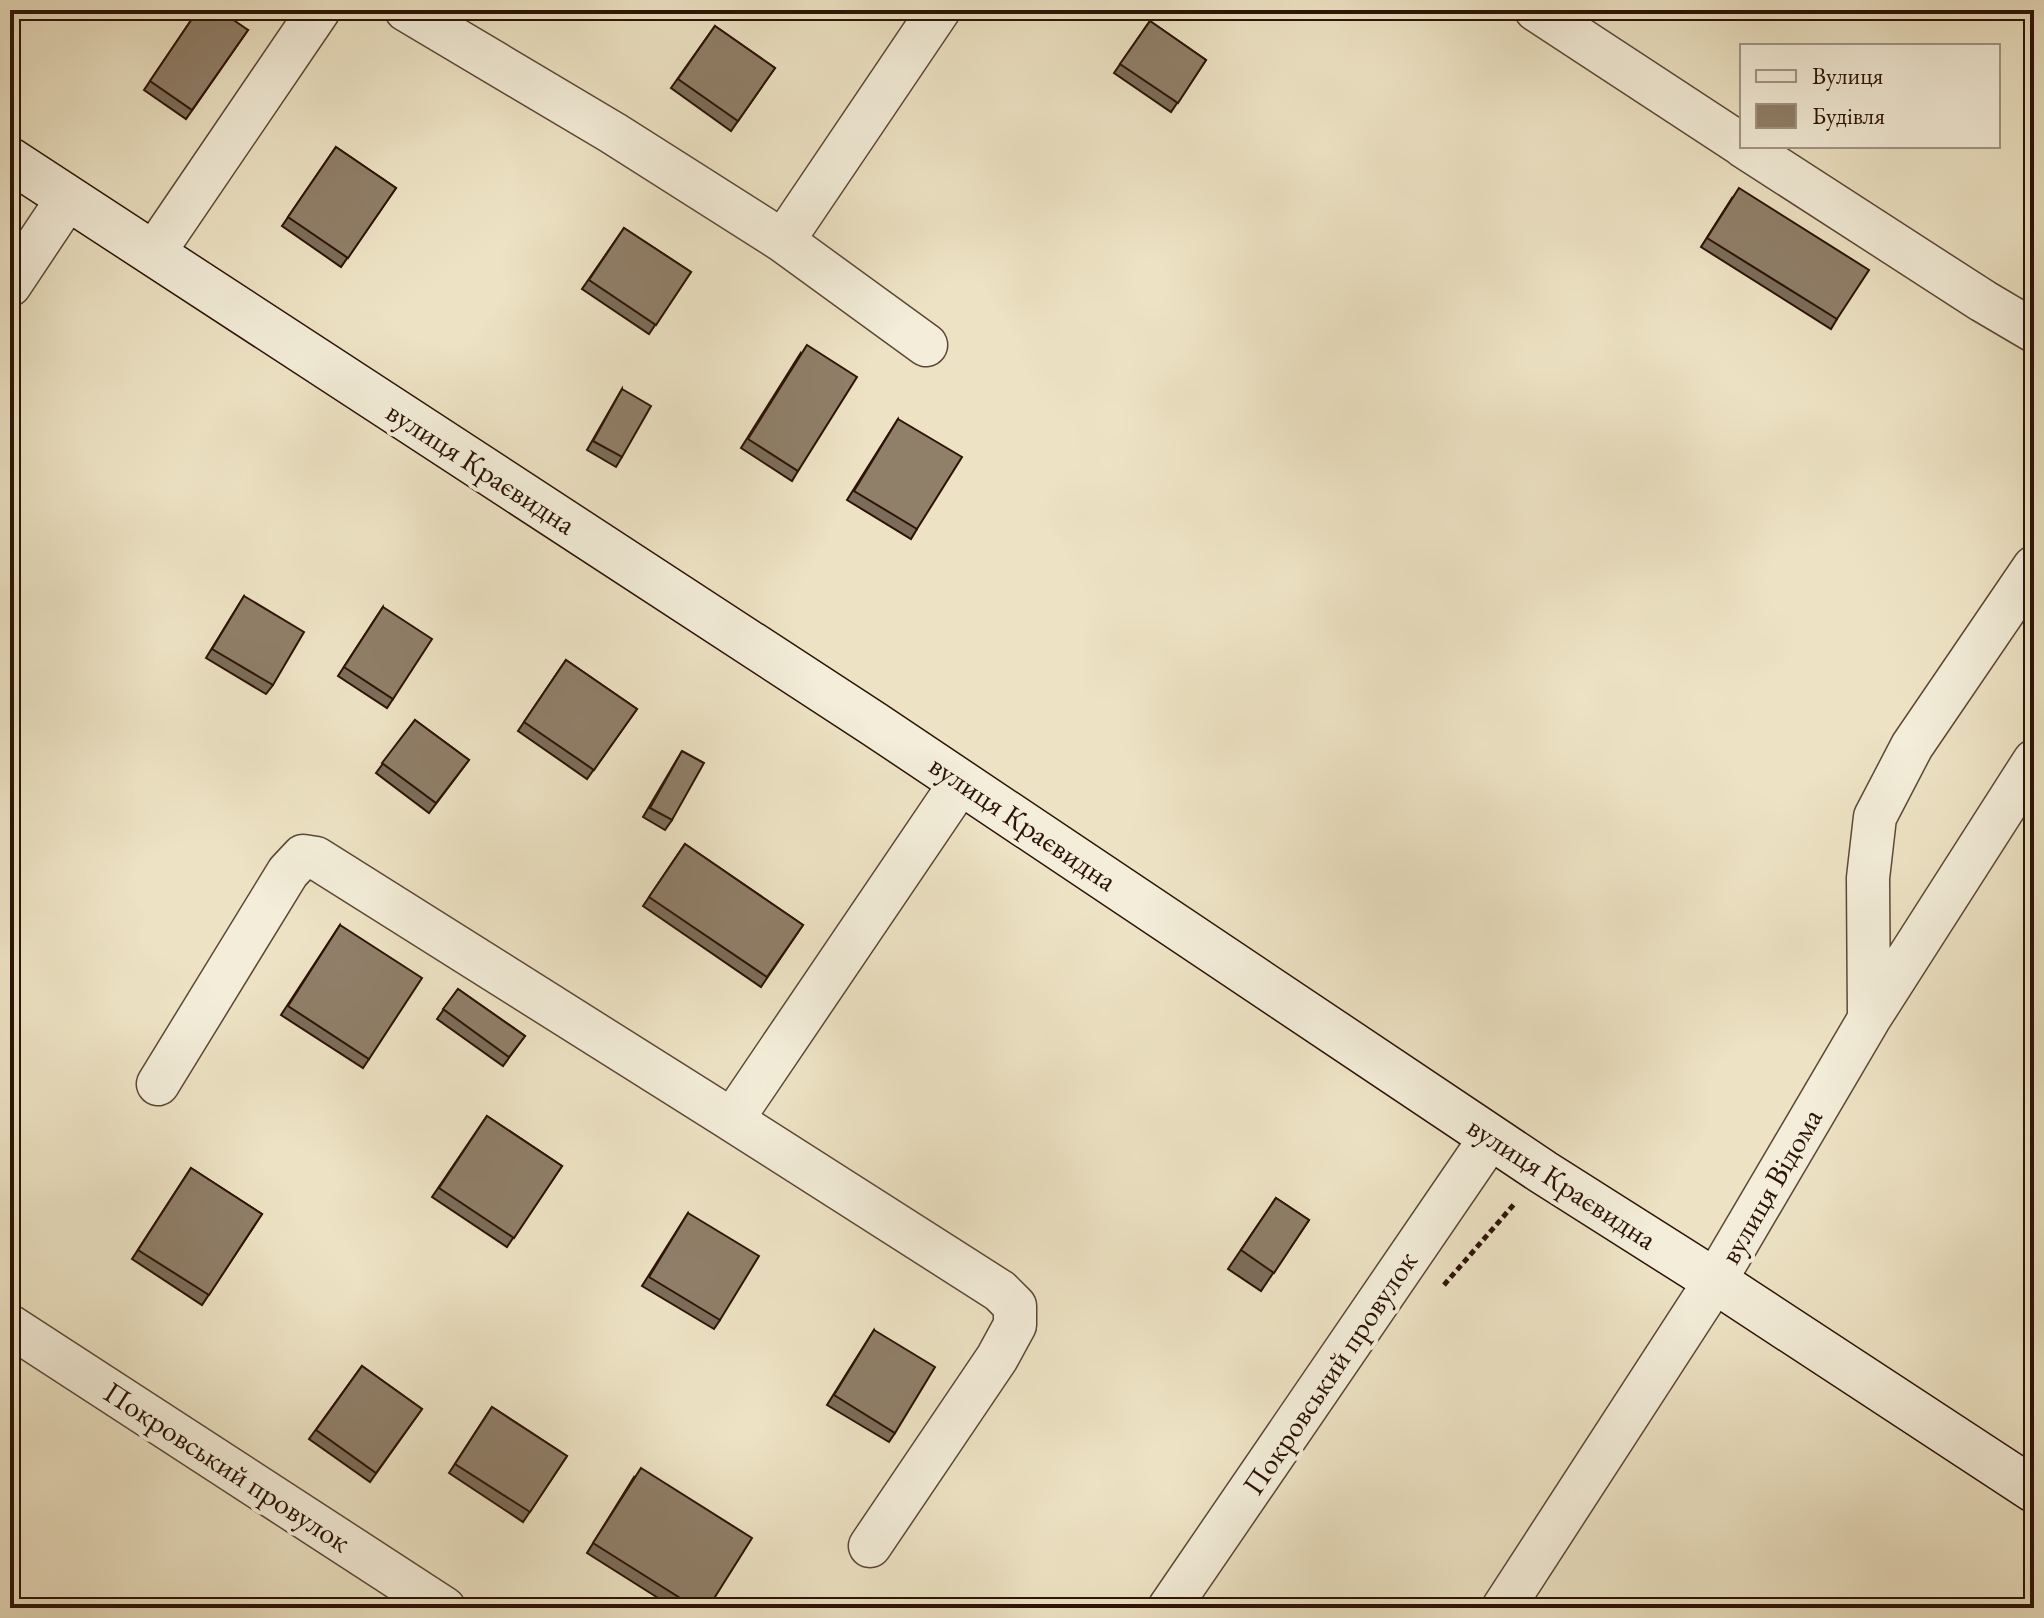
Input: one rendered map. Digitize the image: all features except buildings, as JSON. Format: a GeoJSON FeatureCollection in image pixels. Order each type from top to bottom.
{"type":"FeatureCollection","features":[{"type":"Feature","properties":{"kind":"street"},"geometry":{"type":"LineString","coordinates":[[153,254],[319,10]]}},
{"type":"Feature","properties":{"kind":"street"},"geometry":{"type":"LineString","coordinates":[[406,10],[613,133],[783,241],[926,345]]}},
{"type":"Feature","properties":{"kind":"street"},"geometry":{"type":"LineString","coordinates":[[783,241],[939,10]]}},
{"type":"Feature","properties":{"kind":"street"},"geometry":{"type":"LineString","coordinates":[[1536,10],[1740,144]]}},
{"type":"Feature","properties":{"kind":"street"},"geometry":{"type":"LineString","coordinates":[[1746,148],[2034,331]]}},
{"type":"Feature","properties":{"kind":"street","name":"вулиця Краєвидна"},"geometry":{"type":"LineString","coordinates":[[10,160],[961,782],[1491,1137],[2034,1490]]}},
{"type":"Feature","properties":{"kind":"street"},"geometry":{"type":"LineString","coordinates":[[10,285],[68,198]]}},
{"type":"Feature","properties":{"kind":"street"},"geometry":{"type":"LineString","coordinates":[[1869,1019],[1868,878],[1875,817],[1912,746],[2034,567]]}},
{"type":"Feature","properties":{"kind":"street","name":"вулиця Відома"},"geometry":{"type":"LineString","coordinates":[[1503,1608],[1715,1281],[1869,1019],[2034,761]]}},
{"type":"Feature","properties":{"kind":"street"},"geometry":{"type":"LineString","coordinates":[[732,1120],[961,782]]}},
{"type":"Feature","properties":{"kind":"street"},"geometry":{"type":"LineString","coordinates":[[158,1084],[288,872],[303,856],[316,858],[1000,1291],[1015,1306],[1015,1325],[997,1358],[870,1546]]}},
{"type":"Feature","properties":{"kind":"street","name":"Покровський провулок"},"geometry":{"type":"LineString","coordinates":[[1169,1608],[1491,1137]]}},
{"type":"Feature","properties":{"kind":"street","name":"Покровський провулок"},"geometry":{"type":"LineString","coordinates":[[10,1326],[444,1608]]}}]}
